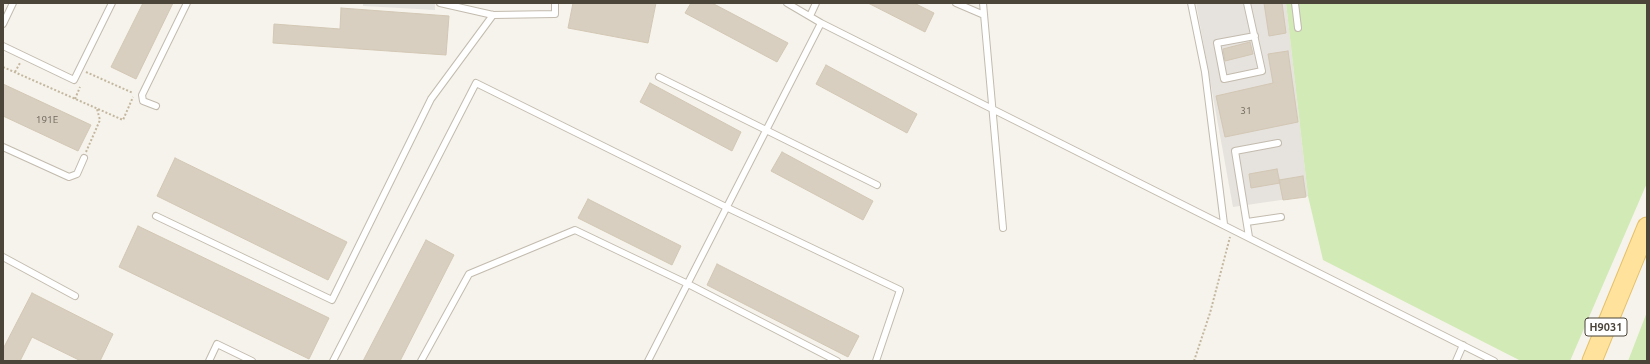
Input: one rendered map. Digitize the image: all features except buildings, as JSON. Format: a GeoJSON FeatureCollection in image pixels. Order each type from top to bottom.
{"type":"FeatureCollection","features":[{"type":"Feature","properties":{"kind":"main road","name":"Н9031"},"geometry":{"type":"LineString","coordinates":[[1592,361],[1647,227]]}},
{"type":"Feature","properties":{"kind":"lane"},"geometry":{"type":"LineString","coordinates":[[3,24],[13,3]]}},
{"type":"Feature","properties":{"kind":"lane"},"geometry":{"type":"LineString","coordinates":[[3,46],[74,80],[112,3]]}},
{"type":"Feature","properties":{"kind":"lane"},"geometry":{"type":"LineString","coordinates":[[156,106],[143,101],[142,95],[187,3]]}},
{"type":"Feature","properties":{"kind":"lane"},"geometry":{"type":"LineString","coordinates":[[440,3],[493,15],[555,14],[555,3]]}},
{"type":"Feature","properties":{"kind":"lane"},"geometry":{"type":"LineString","coordinates":[[787,3],[821,23],[992,107],[1494,361]]}},
{"type":"Feature","properties":{"kind":"lane"},"geometry":{"type":"LineString","coordinates":[[810,16],[816,3]]}},
{"type":"Feature","properties":{"kind":"lane"},"geometry":{"type":"LineString","coordinates":[[956,3],[984,16]]}},
{"type":"Feature","properties":{"kind":"lane"},"geometry":{"type":"LineString","coordinates":[[983,3],[1003,228]]}},
{"type":"Feature","properties":{"kind":"lane"},"geometry":{"type":"LineString","coordinates":[[1191,3],[1205,72],[1224,224]]}},
{"type":"Feature","properties":{"kind":"lane"},"geometry":{"type":"LineString","coordinates":[[1248,3],[1255,36],[1262,71],[1224,79],[1216,44],[1255,36]]}},
{"type":"Feature","properties":{"kind":"lane"},"geometry":{"type":"LineString","coordinates":[[1295,3],[1298,28]]}},
{"type":"Feature","properties":{"kind":"lane"},"geometry":{"type":"LineString","coordinates":[[156,216],[332,300],[431,99],[493,15]]}},
{"type":"Feature","properties":{"kind":"lane"},"geometry":{"type":"LineString","coordinates":[[648,361],[728,208],[821,23]]}},
{"type":"Feature","properties":{"kind":"lane"},"geometry":{"type":"LineString","coordinates":[[659,77],[877,185]]}},
{"type":"Feature","properties":{"kind":"lane"},"geometry":{"type":"LineString","coordinates":[[333,361],[476,83],[728,208],[900,290],[876,361]]}},
{"type":"Feature","properties":{"kind":"lane"},"geometry":{"type":"LineString","coordinates":[[1249,237],[1235,150],[1278,143]]}},
{"type":"Feature","properties":{"kind":"lane"},"geometry":{"type":"LineString","coordinates":[[3,147],[69,176],[76,174],[84,158]]}},
{"type":"Feature","properties":{"kind":"lane"},"geometry":{"type":"LineString","coordinates":[[1247,222],[1280,217]]}},
{"type":"Feature","properties":{"kind":"lane"},"geometry":{"type":"LineString","coordinates":[[421,361],[469,274],[575,230],[688,284],[837,361]]}},
{"type":"Feature","properties":{"kind":"lane"},"geometry":{"type":"LineString","coordinates":[[3,257],[75,296]]}},
{"type":"Feature","properties":{"kind":"lane"},"geometry":{"type":"LineString","coordinates":[[209,361],[217,344],[252,361]]}},
{"type":"Feature","properties":{"kind":"lane"},"geometry":{"type":"LineString","coordinates":[[1456,361],[1463,345]]}},
{"type":"Feature","properties":{"kind":"path"},"geometry":{"type":"LineString","coordinates":[[3,67],[123,120],[134,94]]}},
{"type":"Feature","properties":{"kind":"path"},"geometry":{"type":"LineString","coordinates":[[80,69],[134,94],[142,95]]}},
{"type":"Feature","properties":{"kind":"path"},"geometry":{"type":"LineString","coordinates":[[84,158],[100,120],[96,108]]}},
{"type":"Feature","properties":{"kind":"path"},"geometry":{"type":"LineString","coordinates":[[1194,361],[1210,313],[1232,228]]}},
{"type":"Feature","properties":{"kind":"shaded area"},"geometry":{"type":"Polygon","coordinates":[[[363,3],[435,3],[435,10],[363,6],[363,3]]]}},
{"type":"Feature","properties":{"kind":"shaded area"},"geometry":{"type":"Polygon","coordinates":[[[1196,3],[1286,3],[1308,196],[1233,207],[1196,3]]]}},
{"type":"Feature","properties":{"kind":"green space"},"geometry":{"type":"Polygon","coordinates":[[[1286,3],[1647,3],[1647,183],[1570,361],[1521,361],[1323,260],[1308,196],[1286,3]]]}},
{"type":"Feature","properties":{"kind":"green space"},"geometry":{"type":"Polygon","coordinates":[[[1647,312],[1647,361],[1628,361],[1647,312]]]}}]}
